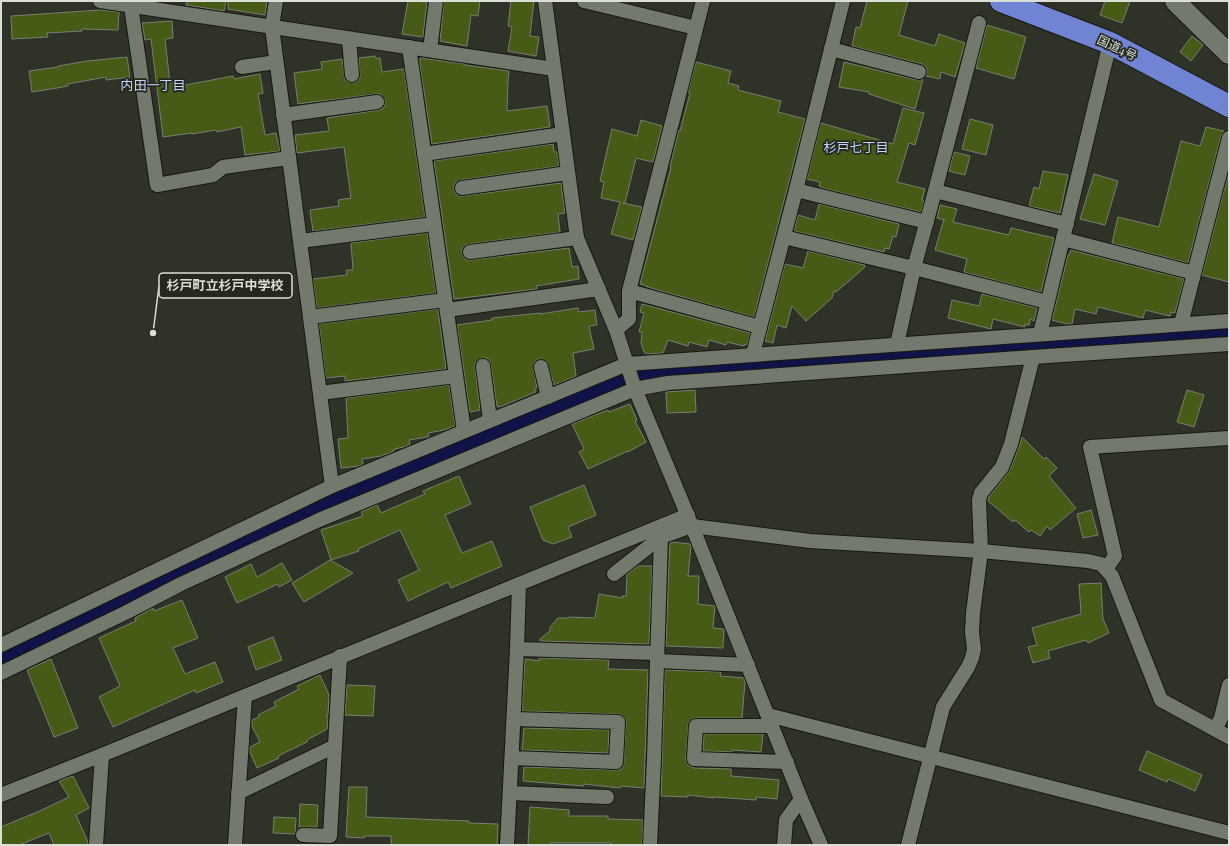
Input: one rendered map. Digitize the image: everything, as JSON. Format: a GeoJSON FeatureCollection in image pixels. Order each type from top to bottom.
{"type":"FeatureCollection","features":[{"type":"Feature","properties":{"kind":"highway","name":"国道4号"},"geometry":{"type":"LineString","coordinates":[[1001,1],[1110,43],[1229,106]]}},
{"type":"Feature","properties":{"kind":"street"},"geometry":{"type":"LineString","coordinates":[[100,1],[132,6],[177,7],[272,27],[554,69]]}},
{"type":"Feature","properties":{"kind":"street"},"geometry":{"type":"LineString","coordinates":[[276,1],[272,27],[276,62],[332,486]]}},
{"type":"Feature","properties":{"kind":"street"},"geometry":{"type":"LineString","coordinates":[[430,50],[436,1]]}},
{"type":"Feature","properties":{"kind":"street"},"geometry":{"type":"LineString","coordinates":[[545,1],[577,238],[616,330],[635,389],[690,520],[801,799],[821,845]]}},
{"type":"Feature","properties":{"kind":"street"},"geometry":{"type":"LineString","coordinates":[[584,1],[696,28]]}},
{"type":"Feature","properties":{"kind":"street"},"geometry":{"type":"LineString","coordinates":[[616,330],[629,319],[629,291],[703,1]]}},
{"type":"Feature","properties":{"kind":"street"},"geometry":{"type":"LineString","coordinates":[[753,354],[843,1]]}},
{"type":"Feature","properties":{"kind":"street"},"geometry":{"type":"LineString","coordinates":[[1175,1],[1229,54]]}},
{"type":"Feature","properties":{"kind":"street"},"geometry":{"type":"LineString","coordinates":[[132,6],[157,185],[213,175],[223,167],[289,158]]}},
{"type":"Feature","properties":{"kind":"street"},"geometry":{"type":"LineString","coordinates":[[897,344],[914,268],[936,191],[979,23]]}},
{"type":"Feature","properties":{"kind":"street"},"geometry":{"type":"LineString","coordinates":[[349,39],[352,75]]}},
{"type":"Feature","properties":{"kind":"street"},"geometry":{"type":"LineString","coordinates":[[1040,334],[1110,43]]}},
{"type":"Feature","properties":{"kind":"street"},"geometry":{"type":"LineString","coordinates":[[409,48],[464,431]]}},
{"type":"Feature","properties":{"kind":"street"},"geometry":{"type":"LineString","coordinates":[[831,49],[919,72]]}},
{"type":"Feature","properties":{"kind":"street"},"geometry":{"type":"LineString","coordinates":[[242,67],[276,62]]}},
{"type":"Feature","properties":{"kind":"street"},"geometry":{"type":"LineString","coordinates":[[283,115],[377,102]]}},
{"type":"Feature","properties":{"kind":"street"},"geometry":{"type":"LineString","coordinates":[[424,154],[563,134]]}},
{"type":"Feature","properties":{"kind":"street"},"geometry":{"type":"LineString","coordinates":[[1181,324],[1229,138]]}},
{"type":"Feature","properties":{"kind":"street"},"geometry":{"type":"LineString","coordinates":[[462,188],[568,173]]}},
{"type":"Feature","properties":{"kind":"street"},"geometry":{"type":"LineString","coordinates":[[796,190],[927,222]]}},
{"type":"Feature","properties":{"kind":"street"},"geometry":{"type":"LineString","coordinates":[[936,191],[1067,224]]}},
{"type":"Feature","properties":{"kind":"street"},"geometry":{"type":"LineString","coordinates":[[300,241],[434,224]]}},
{"type":"Feature","properties":{"kind":"street"},"geometry":{"type":"LineString","coordinates":[[784,237],[1048,302]]}},
{"type":"Feature","properties":{"kind":"street"},"geometry":{"type":"LineString","coordinates":[[470,252],[577,238]]}},
{"type":"Feature","properties":{"kind":"street"},"geometry":{"type":"LineString","coordinates":[[1063,239],[1194,273]]}},
{"type":"Feature","properties":{"kind":"street"},"geometry":{"type":"LineString","coordinates":[[310,317],[599,289]]}},
{"type":"Feature","properties":{"kind":"street"},"geometry":{"type":"LineString","coordinates":[[629,291],[760,327]]}},
{"type":"Feature","properties":{"kind":"street"},"geometry":{"type":"LineString","coordinates":[[1,645],[332,486],[627,364],[1229,321]]}},
{"type":"Feature","properties":{"kind":"street"},"geometry":{"type":"LineString","coordinates":[[1,673],[180,584],[319,520],[635,389],[668,383],[1229,344]]}},
{"type":"Feature","properties":{"kind":"street"},"geometry":{"type":"LineString","coordinates":[[908,845],[943,707],[968,667],[974,649],[972,632],[973,613],[981,551],[979,500],[981,493],[1002,467],[1011,444],[1033,357]]}},
{"type":"Feature","properties":{"kind":"street"},"geometry":{"type":"LineString","coordinates":[[483,366],[490,420]]}},
{"type":"Feature","properties":{"kind":"street"},"geometry":{"type":"LineString","coordinates":[[541,366],[548,397]]}},
{"type":"Feature","properties":{"kind":"street"},"geometry":{"type":"LineString","coordinates":[[320,393],[456,376]]}},
{"type":"Feature","properties":{"kind":"street"},"geometry":{"type":"LineString","coordinates":[[1106,569],[1115,556],[1090,447],[1229,438]]}},
{"type":"Feature","properties":{"kind":"street"},"geometry":{"type":"LineString","coordinates":[[614,574],[661,537],[690,520]]}},
{"type":"Feature","properties":{"kind":"street"},"geometry":{"type":"LineString","coordinates":[[1,795],[519,584],[690,520],[810,541],[981,551],[1088,561],[1101,564],[1112,576],[1161,700],[1229,737]]}},
{"type":"Feature","properties":{"kind":"street"},"geometry":{"type":"LineString","coordinates":[[650,845],[661,537]]}},
{"type":"Feature","properties":{"kind":"street"},"geometry":{"type":"LineString","coordinates":[[508,845],[519,584]]}},
{"type":"Feature","properties":{"kind":"street"},"geometry":{"type":"LineString","coordinates":[[517,649],[657,657],[748,665]]}},
{"type":"Feature","properties":{"kind":"street"},"geometry":{"type":"LineString","coordinates":[[303,835],[330,836],[340,656]]}},
{"type":"Feature","properties":{"kind":"street"},"geometry":{"type":"LineString","coordinates":[[1215,729],[1221,718],[1229,684]]}},
{"type":"Feature","properties":{"kind":"street"},"geometry":{"type":"LineString","coordinates":[[235,845],[244,696]]}},
{"type":"Feature","properties":{"kind":"street"},"geometry":{"type":"LineString","coordinates":[[512,758],[616,762],[618,722],[514,719]]}},
{"type":"Feature","properties":{"kind":"street"},"geometry":{"type":"LineString","coordinates":[[787,762],[694,760],[696,726],[770,721],[931,757],[1229,832]]}},
{"type":"Feature","properties":{"kind":"street"},"geometry":{"type":"LineString","coordinates":[[238,793],[335,746]]}},
{"type":"Feature","properties":{"kind":"street"},"geometry":{"type":"LineString","coordinates":[[96,845],[102,755]]}},
{"type":"Feature","properties":{"kind":"street"},"geometry":{"type":"LineString","coordinates":[[510,792],[607,797]]}},
{"type":"Feature","properties":{"kind":"street"},"geometry":{"type":"LineString","coordinates":[[784,845],[786,820],[801,799]]}},
{"type":"Feature","properties":{"kind":"building"},"geometry":{"type":"Polygon","coordinates":[[[187,1],[226,1],[224,11],[186,5],[187,1]]]}},
{"type":"Feature","properties":{"kind":"building"},"geometry":{"type":"Polygon","coordinates":[[[228,1],[267,1],[265,15],[228,9],[228,1]]]}},
{"type":"Feature","properties":{"kind":"building"},"geometry":{"type":"Polygon","coordinates":[[[408,1],[427,2],[423,37],[402,34],[408,1]]]}},
{"type":"Feature","properties":{"kind":"building"},"geometry":{"type":"Polygon","coordinates":[[[444,1],[480,1],[478,16],[471,15],[467,46],[440,41],[444,1]]]}},
{"type":"Feature","properties":{"kind":"building"},"geometry":{"type":"Polygon","coordinates":[[[511,1],[534,1],[530,36],[539,37],[536,56],[508,51],[512,27],[508,26],[511,1]]]}},
{"type":"Feature","properties":{"kind":"building"},"geometry":{"type":"Polygon","coordinates":[[[867,1],[908,1],[899,35],[935,46],[939,34],[965,43],[955,77],[941,72],[940,79],[926,76],[927,69],[922,64],[852,46],[856,27],[860,28],[867,1]]]}},
{"type":"Feature","properties":{"kind":"building"},"geometry":{"type":"Polygon","coordinates":[[[1105,1],[1130,1],[1122,23],[1100,15],[1105,1]]]}},
{"type":"Feature","properties":{"kind":"building"},"geometry":{"type":"Polygon","coordinates":[[[100,10],[119,12],[118,30],[82,29],[82,31],[47,33],[48,37],[12,39],[11,16],[100,10]]]}},
{"type":"Feature","properties":{"kind":"building"},"geometry":{"type":"Polygon","coordinates":[[[172,21],[173,38],[165,39],[170,83],[179,81],[180,86],[233,76],[234,79],[260,74],[263,93],[258,94],[265,135],[276,133],[280,151],[245,155],[241,127],[217,132],[216,130],[163,137],[151,39],[145,40],[142,23],[172,21]]]}},
{"type":"Feature","properties":{"kind":"building"},"geometry":{"type":"Polygon","coordinates":[[[987,25],[1026,37],[1014,79],[976,68],[987,25]]]}},
{"type":"Feature","properties":{"kind":"building"},"geometry":{"type":"Polygon","coordinates":[[[1192,36],[1203,45],[1191,61],[1180,52],[1192,36]]]}},
{"type":"Feature","properties":{"kind":"building"},"geometry":{"type":"Polygon","coordinates":[[[375,56],[375,58],[380,58],[382,72],[404,69],[425,217],[313,231],[310,210],[339,206],[338,200],[351,198],[344,147],[297,153],[295,135],[329,131],[327,118],[379,110],[385,106],[385,101],[380,94],[376,94],[298,104],[294,73],[322,69],[321,62],[342,59],[345,80],[353,83],[357,82],[360,78],[359,58],[375,56]]]}},
{"type":"Feature","properties":{"kind":"building"},"geometry":{"type":"Polygon","coordinates":[[[127,57],[130,77],[106,80],[106,77],[68,84],[68,86],[32,92],[29,71],[87,61],[127,57]]]}},
{"type":"Feature","properties":{"kind":"building"},"geometry":{"type":"Polygon","coordinates":[[[420,58],[509,71],[507,111],[547,106],[550,127],[432,144],[420,58]]]}},
{"type":"Feature","properties":{"kind":"building"},"geometry":{"type":"Polygon","coordinates":[[[696,62],[731,71],[728,83],[739,86],[738,90],[781,101],[778,112],[805,119],[754,317],[640,284],[671,167],[679,130],[680,131],[690,93],[688,92],[696,62]]]}},
{"type":"Feature","properties":{"kind":"building"},"geometry":{"type":"Polygon","coordinates":[[[844,62],[917,80],[923,79],[915,109],[869,94],[869,92],[839,87],[844,62]]]}},
{"type":"Feature","properties":{"kind":"building"},"geometry":{"type":"Polygon","coordinates":[[[903,108],[924,113],[915,145],[909,143],[897,182],[925,189],[921,212],[822,188],[819,186],[820,182],[807,179],[821,123],[893,144],[903,108]]]}},
{"type":"Feature","properties":{"kind":"building"},"geometry":{"type":"Polygon","coordinates":[[[970,119],[993,125],[986,155],[962,149],[970,119]]]}},
{"type":"Feature","properties":{"kind":"building"},"geometry":{"type":"Polygon","coordinates":[[[641,120],[662,126],[653,162],[636,158],[625,203],[623,203],[642,207],[633,240],[611,234],[620,202],[601,198],[604,182],[600,181],[612,129],[637,136],[641,120]]]}},
{"type":"Feature","properties":{"kind":"building"},"geometry":{"type":"Polygon","coordinates":[[[1206,127],[1224,131],[1221,136],[1188,263],[1112,243],[1118,217],[1159,227],[1181,141],[1200,146],[1206,127]]]}},
{"type":"Feature","properties":{"kind":"building"},"geometry":{"type":"Polygon","coordinates":[[[553,144],[554,152],[557,152],[559,166],[461,180],[454,184],[454,189],[456,194],[463,196],[561,183],[565,213],[558,214],[560,232],[469,244],[462,248],[462,253],[466,260],[471,260],[569,248],[572,267],[578,266],[579,279],[536,286],[537,289],[454,299],[434,161],[553,144]]]}},
{"type":"Feature","properties":{"kind":"building"},"geometry":{"type":"Polygon","coordinates":[[[954,152],[970,156],[965,175],[949,171],[954,152]]]}},
{"type":"Feature","properties":{"kind":"building"},"geometry":{"type":"Polygon","coordinates":[[[1043,171],[1068,175],[1060,213],[1029,206],[1034,187],[1039,189],[1043,171]]]}},
{"type":"Feature","properties":{"kind":"building"},"geometry":{"type":"Polygon","coordinates":[[[1229,172],[1229,282],[1202,275],[1229,172]]]}},
{"type":"Feature","properties":{"kind":"building"},"geometry":{"type":"Polygon","coordinates":[[[1094,174],[1118,181],[1105,225],[1080,219],[1094,174]]]}},
{"type":"Feature","properties":{"kind":"building"},"geometry":{"type":"Polygon","coordinates":[[[819,204],[899,224],[896,237],[893,236],[889,249],[885,248],[884,252],[794,231],[798,215],[815,220],[819,204]]]}},
{"type":"Feature","properties":{"kind":"building"},"geometry":{"type":"Polygon","coordinates":[[[940,205],[957,209],[953,222],[1009,235],[1011,228],[1054,238],[1041,292],[964,272],[967,259],[935,250],[944,220],[937,218],[940,205]]]}},
{"type":"Feature","properties":{"kind":"building"},"geometry":{"type":"Polygon","coordinates":[[[427,233],[436,293],[317,308],[313,279],[347,275],[346,270],[353,270],[351,243],[427,233]]]}},
{"type":"Feature","properties":{"kind":"building"},"geometry":{"type":"Polygon","coordinates":[[[1071,250],[1184,279],[1175,313],[1171,312],[1170,316],[1145,310],[1143,318],[1098,307],[1096,314],[1075,309],[1072,324],[1052,320],[1068,255],[1071,250]]]}},
{"type":"Feature","properties":{"kind":"building"},"geometry":{"type":"Polygon","coordinates":[[[808,251],[865,265],[864,268],[836,292],[834,291],[832,298],[806,321],[792,306],[786,328],[777,325],[773,343],[765,341],[785,264],[803,268],[808,251]]]}},
{"type":"Feature","properties":{"kind":"building"},"geometry":{"type":"Polygon","coordinates":[[[982,294],[1037,308],[1034,321],[1030,319],[1029,325],[1025,324],[1025,327],[993,319],[991,329],[948,318],[952,300],[979,306],[982,294]]]}},
{"type":"Feature","properties":{"kind":"building"},"geometry":{"type":"Polygon","coordinates":[[[642,304],[750,333],[747,345],[745,344],[744,346],[727,342],[726,345],[709,340],[707,347],[689,342],[688,346],[668,340],[663,353],[648,354],[644,352],[641,343],[642,332],[639,332],[644,313],[640,312],[642,304]]]}},
{"type":"Feature","properties":{"kind":"building"},"geometry":{"type":"Polygon","coordinates":[[[578,308],[579,312],[595,310],[597,325],[589,326],[594,349],[573,353],[576,376],[554,385],[547,362],[543,359],[539,359],[535,361],[533,365],[537,388],[534,388],[536,392],[497,407],[491,365],[487,358],[482,358],[475,363],[480,410],[470,412],[457,325],[492,320],[492,318],[540,314],[578,308]]]}},
{"type":"Feature","properties":{"kind":"building"},"geometry":{"type":"Polygon","coordinates":[[[438,309],[446,369],[345,381],[345,376],[326,378],[319,324],[438,309]]]}},
{"type":"Feature","properties":{"kind":"building"},"geometry":{"type":"Polygon","coordinates":[[[449,385],[455,426],[428,433],[429,437],[409,440],[410,444],[394,449],[394,451],[381,456],[362,459],[363,464],[359,466],[341,468],[338,439],[348,438],[346,398],[449,385]]]}},
{"type":"Feature","properties":{"kind":"building"},"geometry":{"type":"Polygon","coordinates":[[[695,390],[696,412],[667,413],[666,392],[695,390]]]}},
{"type":"Feature","properties":{"kind":"building"},"geometry":{"type":"Polygon","coordinates":[[[1187,390],[1204,395],[1194,427],[1177,422],[1187,390]]]}},
{"type":"Feature","properties":{"kind":"building"},"geometry":{"type":"Polygon","coordinates":[[[630,404],[637,420],[635,421],[646,442],[628,452],[588,469],[579,452],[584,449],[572,424],[608,410],[609,412],[630,404]]]}},
{"type":"Feature","properties":{"kind":"building"},"geometry":{"type":"Polygon","coordinates":[[[1022,437],[1044,459],[1046,457],[1057,468],[1049,476],[1076,508],[1050,530],[1047,526],[1040,536],[1031,530],[1029,532],[1015,520],[1013,522],[988,501],[989,497],[1010,470],[1022,437]]]}},
{"type":"Feature","properties":{"kind":"building"},"geometry":{"type":"Polygon","coordinates":[[[459,476],[471,504],[445,515],[462,553],[492,541],[502,566],[451,588],[448,582],[408,601],[398,580],[419,570],[400,530],[358,549],[359,551],[331,560],[321,530],[363,516],[361,512],[377,505],[381,513],[425,494],[423,491],[459,476]]]}},
{"type":"Feature","properties":{"kind":"building"},"geometry":{"type":"Polygon","coordinates":[[[584,485],[596,515],[568,527],[572,537],[553,544],[543,540],[530,507],[584,485]]]}},
{"type":"Feature","properties":{"kind":"building"},"geometry":{"type":"Polygon","coordinates":[[[1091,510],[1098,535],[1083,538],[1077,514],[1091,510]]]}},
{"type":"Feature","properties":{"kind":"building"},"geometry":{"type":"Polygon","coordinates":[[[671,542],[690,544],[691,546],[688,576],[699,576],[698,604],[715,606],[713,628],[724,629],[723,648],[666,646],[671,542]]]}},
{"type":"Feature","properties":{"kind":"building"},"geometry":{"type":"Polygon","coordinates":[[[330,560],[353,573],[304,602],[292,583],[330,560]]]}},
{"type":"Feature","properties":{"kind":"building"},"geometry":{"type":"Polygon","coordinates":[[[282,563],[292,580],[279,587],[278,584],[237,603],[225,577],[251,564],[257,577],[282,563]]]}},
{"type":"Feature","properties":{"kind":"building"},"geometry":{"type":"Polygon","coordinates":[[[638,566],[652,566],[649,644],[540,641],[540,639],[550,631],[550,627],[558,618],[595,618],[599,594],[622,598],[622,596],[626,596],[627,574],[638,566]]]}},
{"type":"Feature","properties":{"kind":"building"},"geometry":{"type":"Polygon","coordinates":[[[1101,583],[1103,619],[1109,633],[1088,643],[1086,640],[1048,651],[1050,658],[1033,663],[1028,647],[1037,645],[1032,628],[1081,614],[1079,584],[1101,583]]]}},
{"type":"Feature","properties":{"kind":"building"},"geometry":{"type":"Polygon","coordinates":[[[182,600],[198,638],[173,648],[185,674],[215,662],[223,682],[196,693],[195,690],[113,727],[99,697],[120,686],[99,638],[136,621],[135,618],[153,608],[154,611],[182,600]]]}},
{"type":"Feature","properties":{"kind":"building"},"geometry":{"type":"Polygon","coordinates":[[[273,637],[282,660],[256,670],[248,647],[273,637]]]}},
{"type":"Feature","properties":{"kind":"building"},"geometry":{"type":"Polygon","coordinates":[[[539,658],[609,660],[608,669],[648,670],[644,788],[621,786],[620,788],[584,784],[584,786],[523,781],[524,767],[620,770],[623,767],[624,762],[626,722],[622,715],[522,711],[525,659],[539,661],[539,658]]]}},
{"type":"Feature","properties":{"kind":"building"},"geometry":{"type":"Polygon","coordinates":[[[51,659],[78,728],[54,737],[27,670],[51,659]]]}},
{"type":"Feature","properties":{"kind":"building"},"geometry":{"type":"Polygon","coordinates":[[[665,670],[721,672],[720,676],[744,678],[742,718],[692,719],[688,725],[686,762],[689,766],[694,768],[731,769],[731,776],[779,780],[777,799],[756,797],[756,800],[688,795],[688,797],[661,796],[665,670]]]}},
{"type":"Feature","properties":{"kind":"building"},"geometry":{"type":"Polygon","coordinates":[[[320,675],[329,695],[328,715],[326,715],[328,718],[327,729],[307,740],[307,742],[278,756],[279,758],[257,768],[250,752],[250,747],[260,742],[252,726],[252,720],[259,717],[258,715],[276,706],[274,702],[299,689],[297,686],[320,675]]]}},
{"type":"Feature","properties":{"kind":"building"},"geometry":{"type":"Polygon","coordinates":[[[347,685],[375,686],[373,716],[345,715],[347,685]]]}},
{"type":"Feature","properties":{"kind":"building"},"geometry":{"type":"Polygon","coordinates":[[[524,728],[609,730],[608,753],[522,750],[524,728]]]}},
{"type":"Feature","properties":{"kind":"building"},"geometry":{"type":"Polygon","coordinates":[[[704,734],[763,734],[761,752],[732,750],[732,752],[703,751],[704,734]]]}},
{"type":"Feature","properties":{"kind":"building"},"geometry":{"type":"Polygon","coordinates":[[[1147,751],[1202,775],[1195,791],[1168,779],[1167,782],[1139,770],[1147,751]]]}},
{"type":"Feature","properties":{"kind":"building"},"geometry":{"type":"Polygon","coordinates":[[[73,776],[89,808],[76,815],[88,845],[54,845],[49,833],[19,845],[1,845],[1,827],[69,797],[59,781],[73,776]]]}},
{"type":"Feature","properties":{"kind":"building"},"geometry":{"type":"Polygon","coordinates":[[[349,787],[367,787],[366,817],[469,821],[469,823],[498,824],[497,845],[391,845],[391,836],[364,836],[364,838],[346,837],[349,787]]]}},
{"type":"Feature","properties":{"kind":"building"},"geometry":{"type":"Polygon","coordinates":[[[300,804],[318,805],[317,827],[299,827],[300,804]]]}},
{"type":"Feature","properties":{"kind":"building"},"geometry":{"type":"Polygon","coordinates":[[[530,807],[569,810],[569,816],[608,816],[608,819],[643,820],[642,845],[611,845],[612,843],[550,843],[550,845],[528,845],[530,807]]]}},
{"type":"Feature","properties":{"kind":"building"},"geometry":{"type":"Polygon","coordinates":[[[274,817],[296,818],[295,834],[273,833],[274,817]]]}},
{"type":"Feature","properties":{"kind":"waterway"},"geometry":{"type":"LineString","coordinates":[[1,659],[318,506],[650,372],[1229,333]]}},
{"type":"Feature","properties":{"kind":"place","name":"杉戸町立杉戸中学校"},"geometry":{"type":"Point","coordinates":[153,333]}},
{"type":"Feature","properties":{"kind":"district","name":"内田一丁目"},"geometry":{"type":"Point","coordinates":[153,85]}},
{"type":"Feature","properties":{"kind":"district","name":"杉戸七丁目"},"geometry":{"type":"Point","coordinates":[856,147]}}]}
